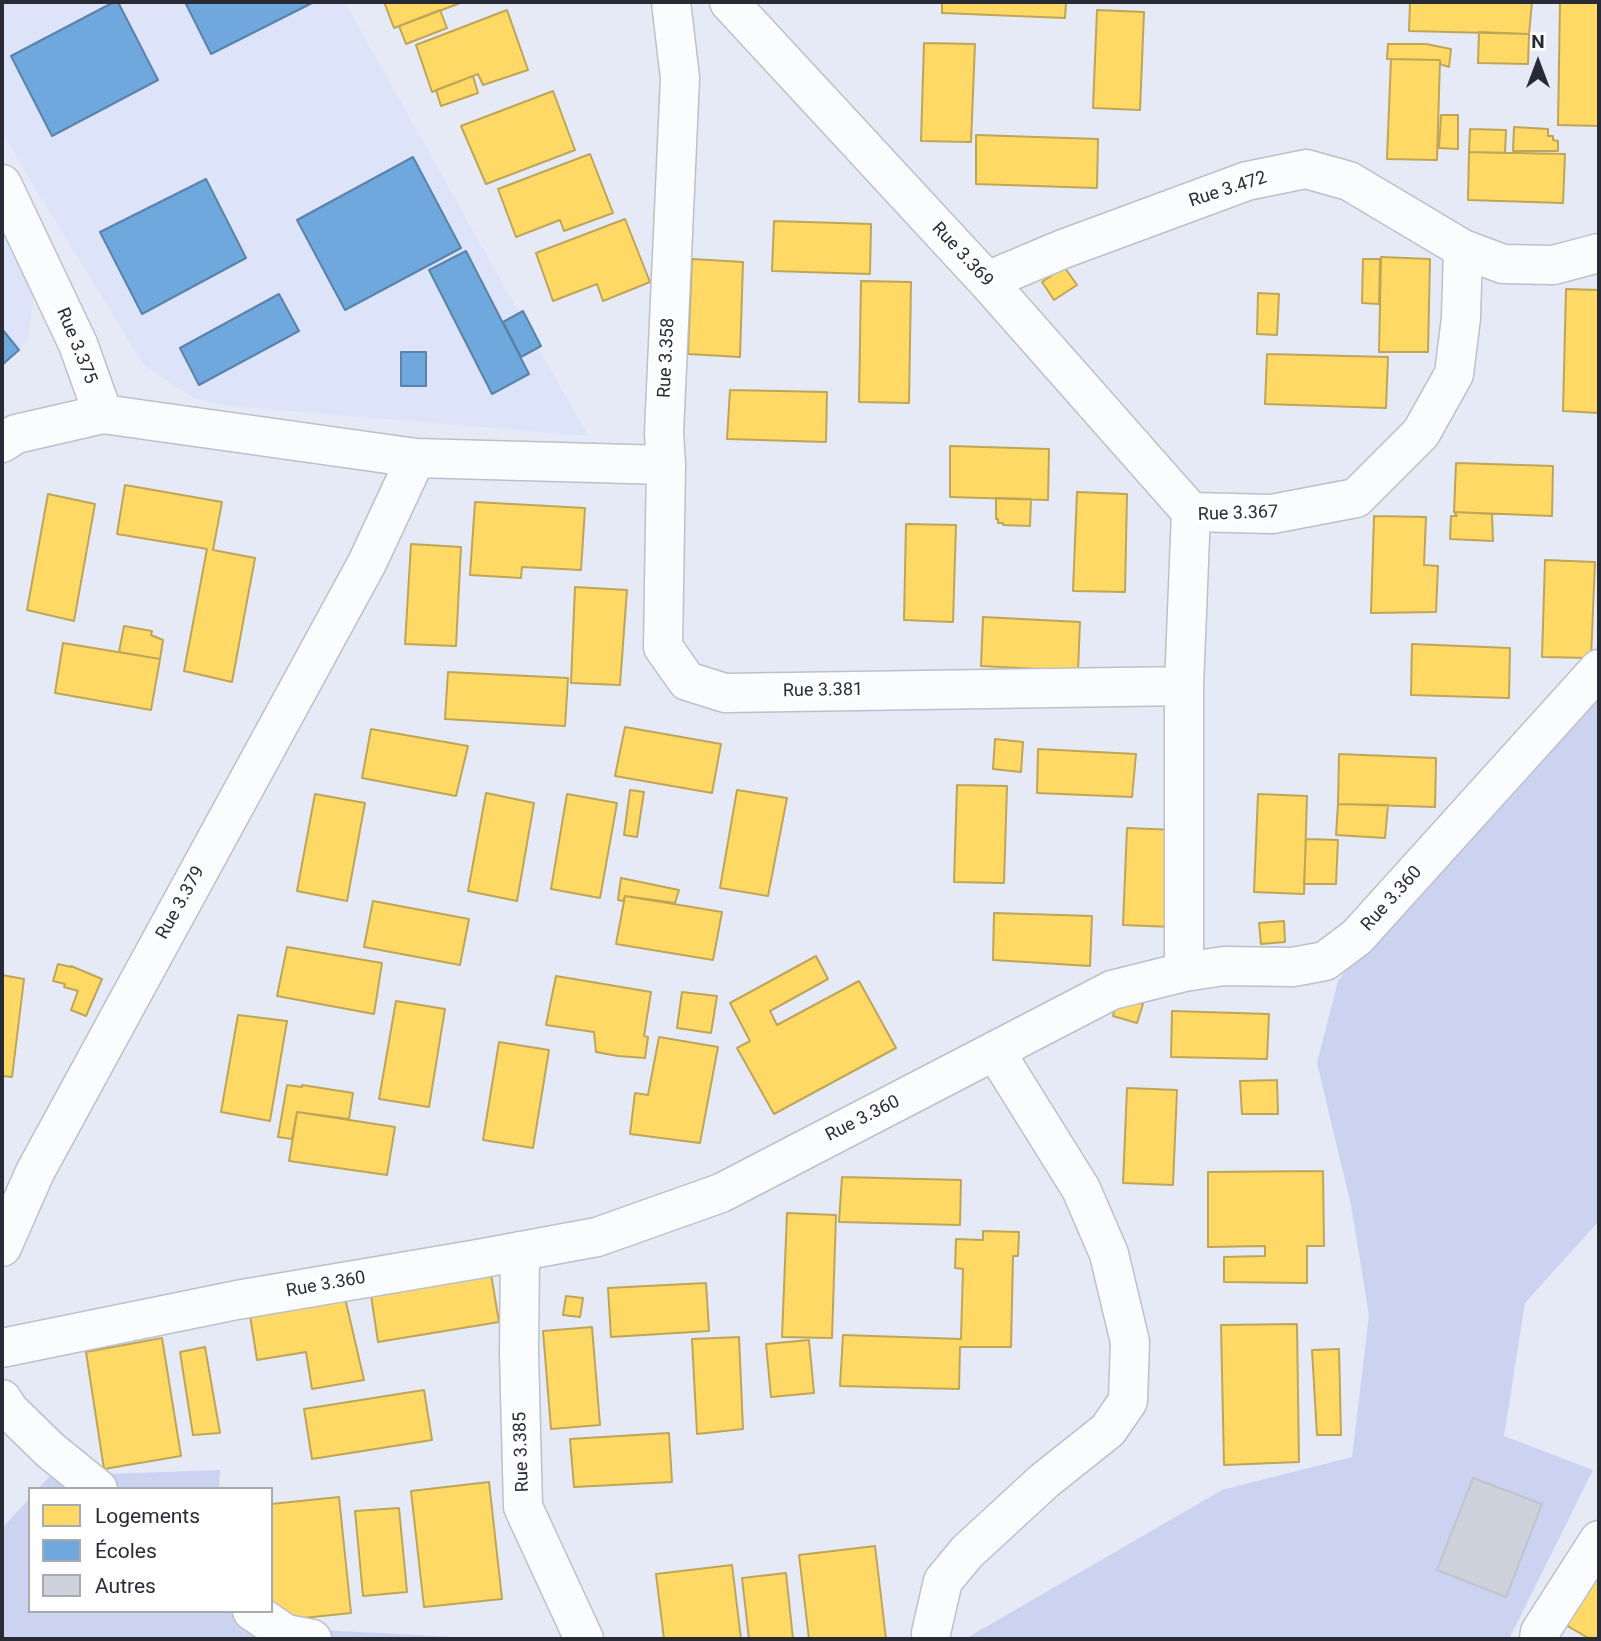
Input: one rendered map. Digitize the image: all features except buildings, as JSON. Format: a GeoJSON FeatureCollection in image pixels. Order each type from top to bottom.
{"type":"FeatureCollection","features":[{"type":"Feature","properties":{"kind":"street","name":"Rue 3.358"},"geometry":{"type":"LineString","coordinates":[[666,465],[664,433],[680,78],[671,2]]}},
{"type":"Feature","properties":{"kind":"street","name":"Rue 3.369"},"geometry":{"type":"LineString","coordinates":[[729,2],[987,281],[1191,512]]}},
{"type":"Feature","properties":{"kind":"street","name":"Rue 3.472"},"geometry":{"type":"LineString","coordinates":[[987,281],[1063,249],[1247,181],[1306,169],[1349,181],[1463,249]]}},
{"type":"Feature","properties":{"kind":"street","name":"Rue 3.375"},"geometry":{"type":"LineString","coordinates":[[2,184],[78,344],[103,414]]}},
{"type":"Feature","properties":{"kind":"street"},"geometry":{"type":"LineString","coordinates":[[1463,249],[1503,264],[1553,265],[1599,253]]}},
{"type":"Feature","properties":{"kind":"street","name":"Rue 3.367"},"geometry":{"type":"LineString","coordinates":[[1184,972],[1184,686],[1191,512],[1272,514],[1356,498],[1421,433],[1454,374],[1461,318],[1463,249]]}},
{"type":"Feature","properties":{"kind":"street"},"geometry":{"type":"LineString","coordinates":[[2,443],[16,434],[103,414],[416,458],[666,465]]}},
{"type":"Feature","properties":{"kind":"street","name":"Rue 3.379"},"geometry":{"type":"LineString","coordinates":[[2,1247],[35,1172],[366,563],[416,458]]}},
{"type":"Feature","properties":{"kind":"street","name":"Rue 3.381"},"geometry":{"type":"LineString","coordinates":[[666,465],[663,647],[687,681],[725,693],[1184,686]]}},
{"type":"Feature","properties":{"kind":"street","name":"Rue 3.360"},"geometry":{"type":"LineString","coordinates":[[2,1348],[237,1300],[597,1237],[721,1193],[1112,990],[1184,972],[1224,966],[1293,967],[1325,961],[1357,937],[1599,670]]}},
{"type":"Feature","properties":{"kind":"street"},"geometry":{"type":"LineString","coordinates":[[931,1633],[943,1581],[967,1552],[1044,1482],[1108,1430],[1128,1401],[1130,1342],[1109,1254],[1081,1189],[995,1051]]}},
{"type":"Feature","properties":{"kind":"street","name":"Rue 3.385"},"geometry":{"type":"LineString","coordinates":[[520,1251],[519,1354],[523,1507],[584,1639]]}},
{"type":"Feature","properties":{"kind":"street"},"geometry":{"type":"LineString","coordinates":[[2,1399],[9,1410],[50,1450],[96,1487]]}},
{"type":"Feature","properties":{"kind":"street"},"geometry":{"type":"LineString","coordinates":[[1539,1639],[1540,1632],[1599,1540]]}},
{"type":"Feature","properties":{"kind":"street"},"geometry":{"type":"LineString","coordinates":[[255,1613],[286,1634],[312,1639]]}},
{"type":"Feature","properties":{"kind":"shaded area"},"geometry":{"type":"Polygon","coordinates":[[[9,2],[345,2],[588,436],[228,406],[195,399],[143,364],[2,134],[2,8],[9,2]]]}},
{"type":"Feature","properties":{"kind":"shaded area"},"geometry":{"type":"Polygon","coordinates":[[[2,235],[34,294],[28,341],[2,365],[2,235]]]}},
{"type":"Feature","properties":{"kind":"shaded area"},"geometry":{"type":"Polygon","coordinates":[[[1599,683],[1599,1221],[1525,1303],[1504,1436],[1593,1470],[1509,1639],[965,1639],[1222,1490],[1352,1457],[1369,1316],[1351,1205],[1317,1063],[1338,981],[1417,874],[1599,683]]]}},
{"type":"Feature","properties":{"kind":"shaded area"},"geometry":{"type":"Polygon","coordinates":[[[220,1470],[219,1487],[40,1487],[50,1476],[220,1470]]]}},
{"type":"Feature","properties":{"kind":"shaded area"},"geometry":{"type":"Polygon","coordinates":[[[28,1500],[28,1613],[259,1613],[283,1628],[492,1639],[2,1639],[2,1528],[28,1500]]]}}]}
